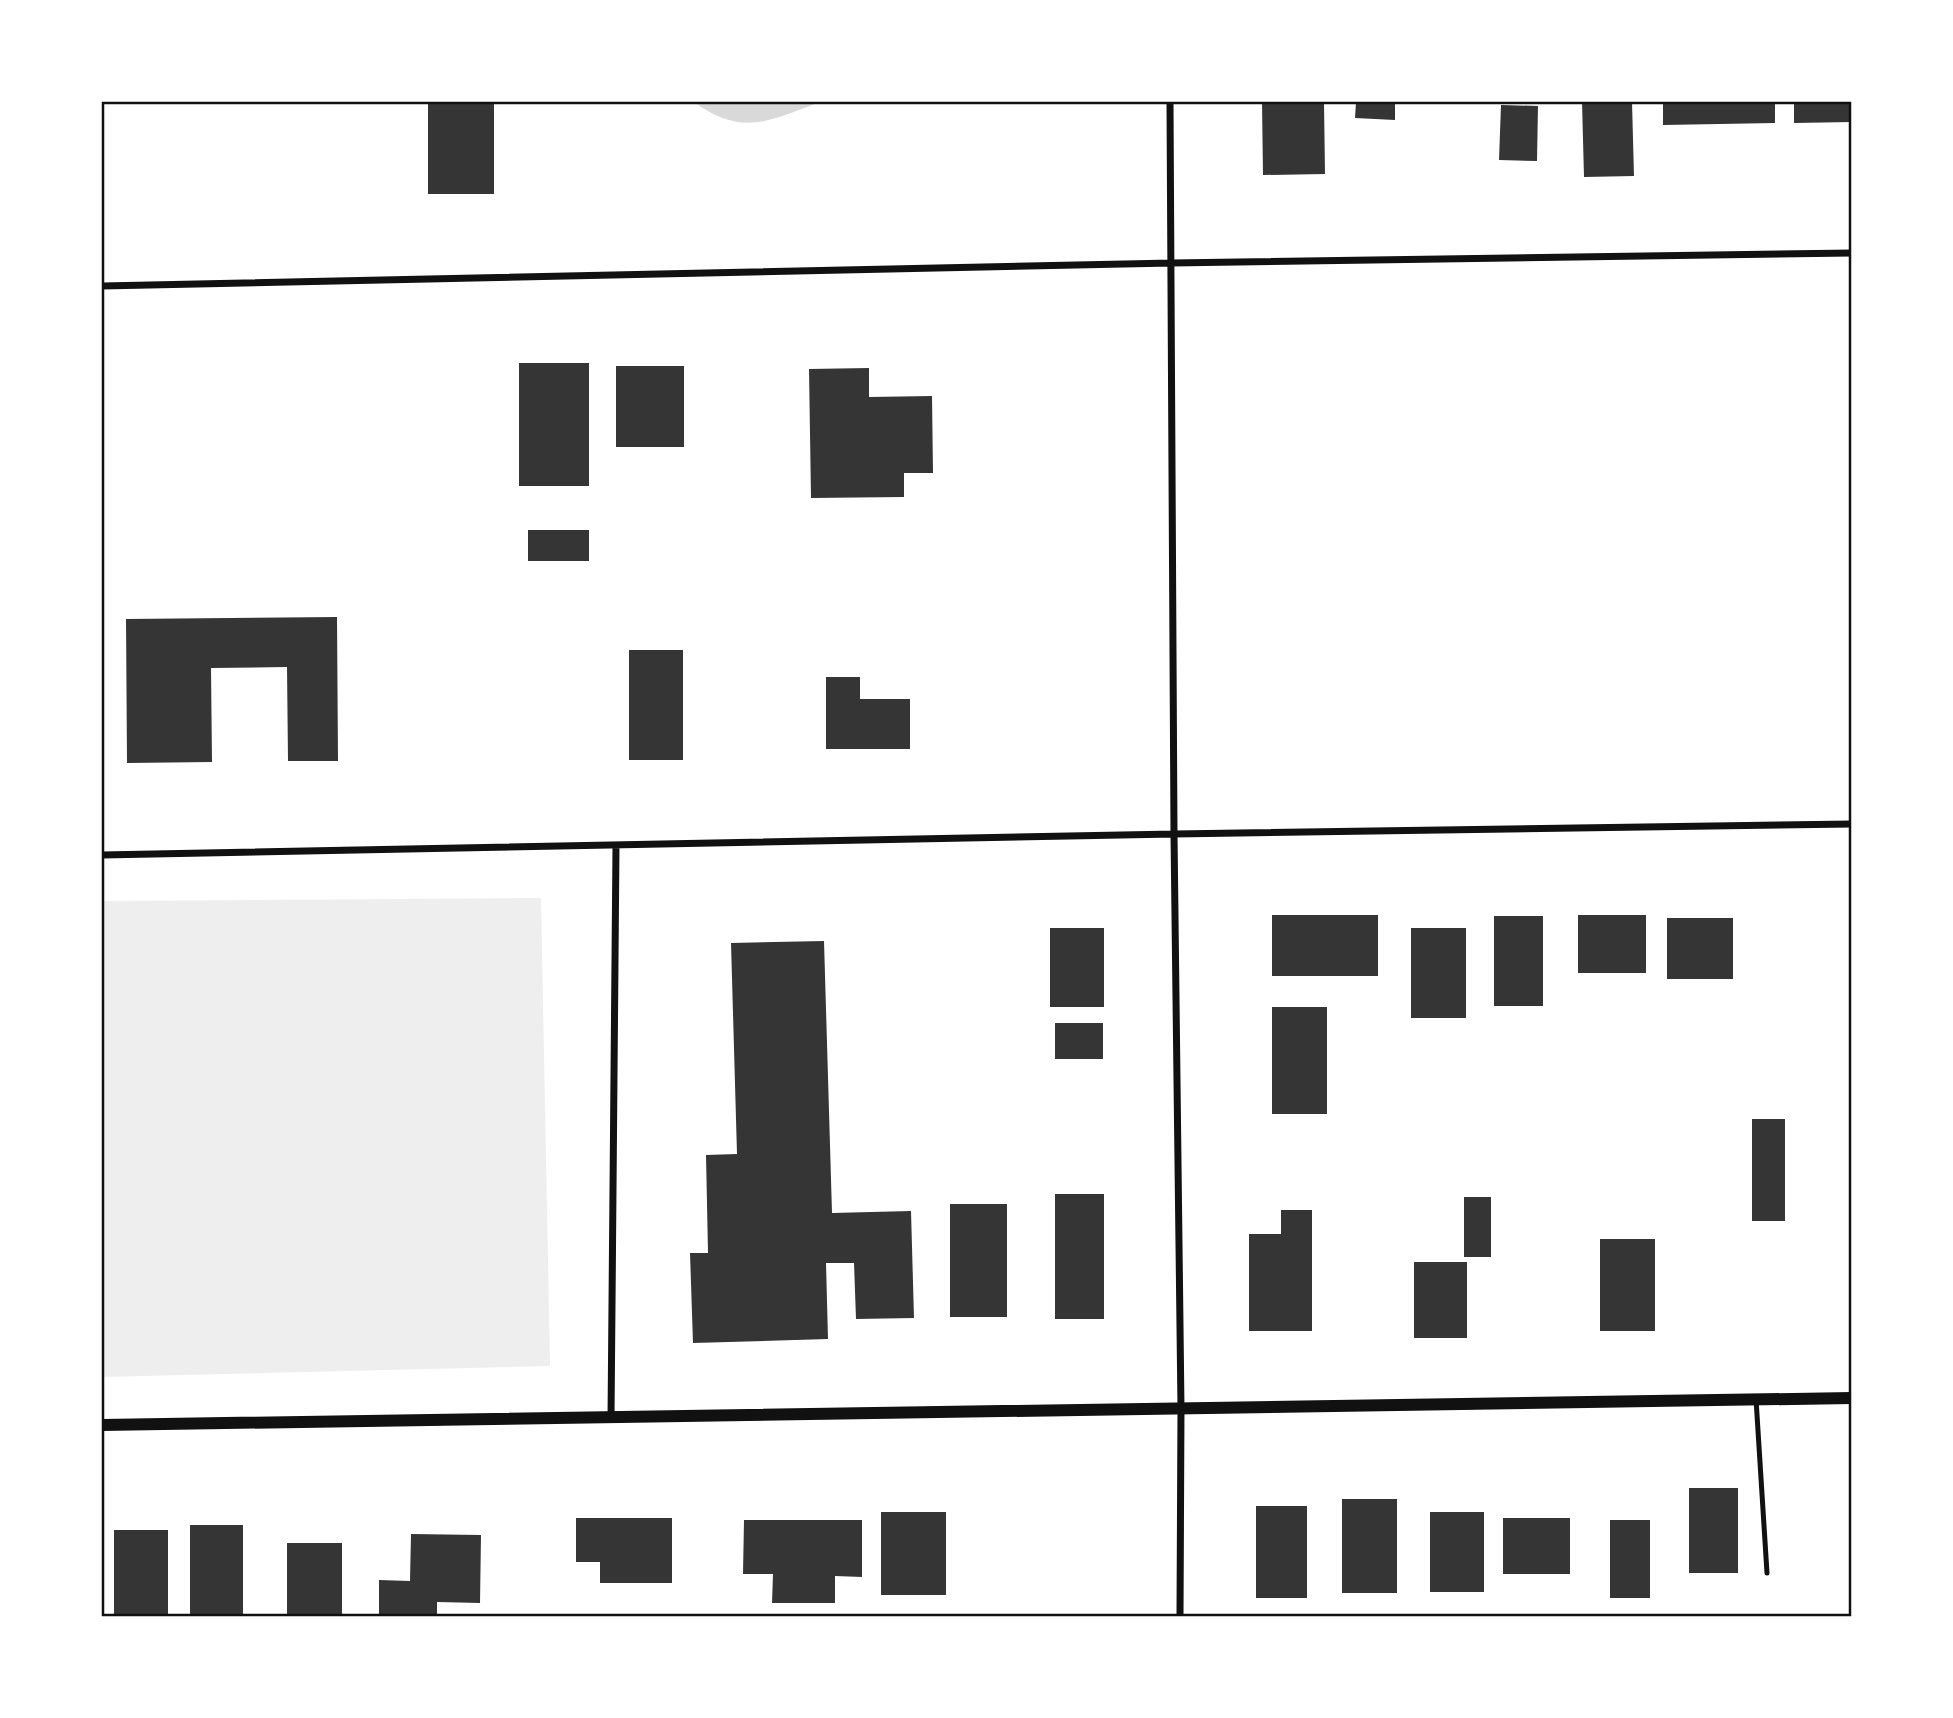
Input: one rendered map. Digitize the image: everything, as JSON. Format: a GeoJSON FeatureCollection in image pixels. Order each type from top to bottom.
{"type":"FeatureCollection","features":[{"type":"Feature","properties":{"kind":"street"},"geometry":{"type":"LineString","coordinates":[[1170,102],[1174,834],[1181,1408],[1180,1616]]}},
{"type":"Feature","properties":{"kind":"street"},"geometry":{"type":"LineString","coordinates":[[102,286],[1172,263],[1852,253]]}},
{"type":"Feature","properties":{"kind":"street"},"geometry":{"type":"LineString","coordinates":[[102,855],[1852,824]]}},
{"type":"Feature","properties":{"kind":"street"},"geometry":{"type":"LineString","coordinates":[[611,1419],[616,846]]}},
{"type":"Feature","properties":{"kind":"street"},"geometry":{"type":"LineString","coordinates":[[102,1425],[1852,1398]]}},
{"type":"Feature","properties":{"kind":"lane"},"geometry":{"type":"LineString","coordinates":[[1756,1399],[1767,1573]]}},
{"type":"Feature","properties":{"kind":"shaded area"},"geometry":{"type":"Polygon","coordinates":[[[694,102],[820,102],[770,120],[742,122],[711,113],[694,102]]]}},
{"type":"Feature","properties":{"kind":"shaded area"},"geometry":{"type":"Polygon","coordinates":[[[541,898],[550,1366],[102,1377],[102,901],[541,898]]]}},
{"type":"Feature","properties":{"kind":"building"},"geometry":{"type":"Polygon","coordinates":[[[428,102],[494,102],[494,194],[428,194],[428,102]]]}},
{"type":"Feature","properties":{"kind":"building"},"geometry":{"type":"Polygon","coordinates":[[[1262,102],[1324,102],[1325,174],[1263,175],[1262,102]]]}},
{"type":"Feature","properties":{"kind":"building"},"geometry":{"type":"Polygon","coordinates":[[[1356,102],[1395,102],[1395,120],[1355,118],[1356,102]]]}},
{"type":"Feature","properties":{"kind":"building"},"geometry":{"type":"Polygon","coordinates":[[[1582,102],[1632,102],[1634,176],[1584,177],[1582,102]]]}},
{"type":"Feature","properties":{"kind":"building"},"geometry":{"type":"Polygon","coordinates":[[[1663,102],[1775,102],[1775,123],[1663,125],[1663,102]]]}},
{"type":"Feature","properties":{"kind":"building"},"geometry":{"type":"Polygon","coordinates":[[[1794,102],[1852,102],[1852,122],[1794,123],[1794,102]]]}},
{"type":"Feature","properties":{"kind":"building"},"geometry":{"type":"Polygon","coordinates":[[[1501,105],[1538,106],[1537,161],[1499,160],[1501,105]]]}},
{"type":"Feature","properties":{"kind":"building"},"geometry":{"type":"Polygon","coordinates":[[[519,363],[589,363],[589,486],[519,486],[519,363]]]}},
{"type":"Feature","properties":{"kind":"building"},"geometry":{"type":"Polygon","coordinates":[[[616,366],[684,366],[684,447],[616,447],[616,366]]]}},
{"type":"Feature","properties":{"kind":"building"},"geometry":{"type":"Polygon","coordinates":[[[869,368],[869,397],[932,396],[933,473],[904,473],[904,497],[811,498],[809,369],[869,368]]]}},
{"type":"Feature","properties":{"kind":"building"},"geometry":{"type":"Polygon","coordinates":[[[528,530],[589,530],[589,561],[528,561],[528,530]]]}},
{"type":"Feature","properties":{"kind":"building"},"geometry":{"type":"Polygon","coordinates":[[[337,617],[338,761],[288,761],[287,667],[211,668],[212,762],[127,763],[126,619],[337,617]]]}},
{"type":"Feature","properties":{"kind":"building"},"geometry":{"type":"Polygon","coordinates":[[[629,650],[683,650],[683,760],[629,760],[629,650]]]}},
{"type":"Feature","properties":{"kind":"building"},"geometry":{"type":"Polygon","coordinates":[[[826,677],[860,677],[860,699],[910,699],[910,749],[826,749],[826,677]]]}},
{"type":"Feature","properties":{"kind":"building"},"geometry":{"type":"Polygon","coordinates":[[[1272,915],[1378,915],[1378,976],[1272,976],[1272,915]]]}},
{"type":"Feature","properties":{"kind":"building"},"geometry":{"type":"Polygon","coordinates":[[[1578,915],[1646,915],[1646,973],[1578,973],[1578,915]]]}},
{"type":"Feature","properties":{"kind":"building"},"geometry":{"type":"Polygon","coordinates":[[[1494,916],[1543,916],[1543,1006],[1494,1006],[1494,916]]]}},
{"type":"Feature","properties":{"kind":"building"},"geometry":{"type":"Polygon","coordinates":[[[1667,918],[1733,918],[1733,979],[1667,979],[1667,918]]]}},
{"type":"Feature","properties":{"kind":"building"},"geometry":{"type":"Polygon","coordinates":[[[1050,928],[1104,928],[1104,1007],[1050,1007],[1050,928]]]}},
{"type":"Feature","properties":{"kind":"building"},"geometry":{"type":"Polygon","coordinates":[[[1411,928],[1466,928],[1466,1018],[1411,1018],[1411,928]]]}},
{"type":"Feature","properties":{"kind":"building"},"geometry":{"type":"Polygon","coordinates":[[[824,941],[832,1213],[911,1211],[914,1318],[856,1319],[854,1263],[826,1263],[828,1339],[693,1343],[690,1253],[708,1253],[706,1155],[737,1154],[731,943],[824,941]]]}},
{"type":"Feature","properties":{"kind":"building"},"geometry":{"type":"Polygon","coordinates":[[[1272,1007],[1327,1007],[1327,1114],[1272,1114],[1272,1007]]]}},
{"type":"Feature","properties":{"kind":"building"},"geometry":{"type":"Polygon","coordinates":[[[1055,1023],[1103,1023],[1103,1059],[1055,1059],[1055,1023]]]}},
{"type":"Feature","properties":{"kind":"building"},"geometry":{"type":"Polygon","coordinates":[[[1752,1119],[1785,1119],[1785,1221],[1752,1221],[1752,1119]]]}},
{"type":"Feature","properties":{"kind":"building"},"geometry":{"type":"Polygon","coordinates":[[[1055,1194],[1104,1194],[1104,1319],[1055,1319],[1055,1194]]]}},
{"type":"Feature","properties":{"kind":"building"},"geometry":{"type":"Polygon","coordinates":[[[1464,1197],[1491,1197],[1491,1257],[1464,1257],[1464,1197]]]}},
{"type":"Feature","properties":{"kind":"building"},"geometry":{"type":"Polygon","coordinates":[[[950,1204],[1007,1204],[1007,1317],[950,1317],[950,1204]]]}},
{"type":"Feature","properties":{"kind":"building"},"geometry":{"type":"Polygon","coordinates":[[[1281,1210],[1312,1210],[1312,1331],[1249,1331],[1249,1234],[1281,1234],[1281,1210]]]}},
{"type":"Feature","properties":{"kind":"building"},"geometry":{"type":"Polygon","coordinates":[[[1600,1239],[1655,1239],[1655,1331],[1600,1331],[1600,1239]]]}},
{"type":"Feature","properties":{"kind":"building"},"geometry":{"type":"Polygon","coordinates":[[[1414,1262],[1467,1262],[1467,1338],[1414,1338],[1414,1262]]]}},
{"type":"Feature","properties":{"kind":"building"},"geometry":{"type":"Polygon","coordinates":[[[1689,1488],[1738,1488],[1738,1573],[1689,1573],[1689,1488]]]}},
{"type":"Feature","properties":{"kind":"building"},"geometry":{"type":"Polygon","coordinates":[[[1342,1499],[1397,1499],[1397,1593],[1342,1593],[1342,1499]]]}},
{"type":"Feature","properties":{"kind":"building"},"geometry":{"type":"Polygon","coordinates":[[[1256,1506],[1307,1506],[1307,1598],[1256,1598],[1256,1506]]]}},
{"type":"Feature","properties":{"kind":"building"},"geometry":{"type":"Polygon","coordinates":[[[881,1512],[946,1512],[946,1595],[881,1595],[881,1512]]]}},
{"type":"Feature","properties":{"kind":"building"},"geometry":{"type":"Polygon","coordinates":[[[1430,1512],[1484,1512],[1484,1592],[1430,1592],[1430,1512]]]}},
{"type":"Feature","properties":{"kind":"building"},"geometry":{"type":"Polygon","coordinates":[[[576,1518],[672,1518],[672,1583],[600,1583],[600,1562],[576,1562],[576,1518]]]}},
{"type":"Feature","properties":{"kind":"building"},"geometry":{"type":"Polygon","coordinates":[[[1503,1518],[1570,1518],[1570,1574],[1503,1574],[1503,1518]]]}},
{"type":"Feature","properties":{"kind":"building"},"geometry":{"type":"Polygon","coordinates":[[[744,1520],[862,1520],[862,1577],[835,1576],[835,1603],[772,1603],[773,1574],[743,1574],[744,1520]]]}},
{"type":"Feature","properties":{"kind":"building"},"geometry":{"type":"Polygon","coordinates":[[[1610,1520],[1650,1520],[1650,1598],[1610,1598],[1610,1520]]]}},
{"type":"Feature","properties":{"kind":"building"},"geometry":{"type":"Polygon","coordinates":[[[190,1525],[243,1525],[243,1616],[190,1616],[190,1525]]]}},
{"type":"Feature","properties":{"kind":"building"},"geometry":{"type":"Polygon","coordinates":[[[114,1530],[168,1530],[168,1616],[114,1614],[114,1530]]]}},
{"type":"Feature","properties":{"kind":"building"},"geometry":{"type":"Polygon","coordinates":[[[411,1534],[481,1535],[480,1603],[437,1602],[437,1616],[379,1616],[379,1580],[410,1581],[411,1534]]]}},
{"type":"Feature","properties":{"kind":"building"},"geometry":{"type":"Polygon","coordinates":[[[287,1543],[342,1543],[342,1616],[287,1616],[287,1543]]]}}]}
